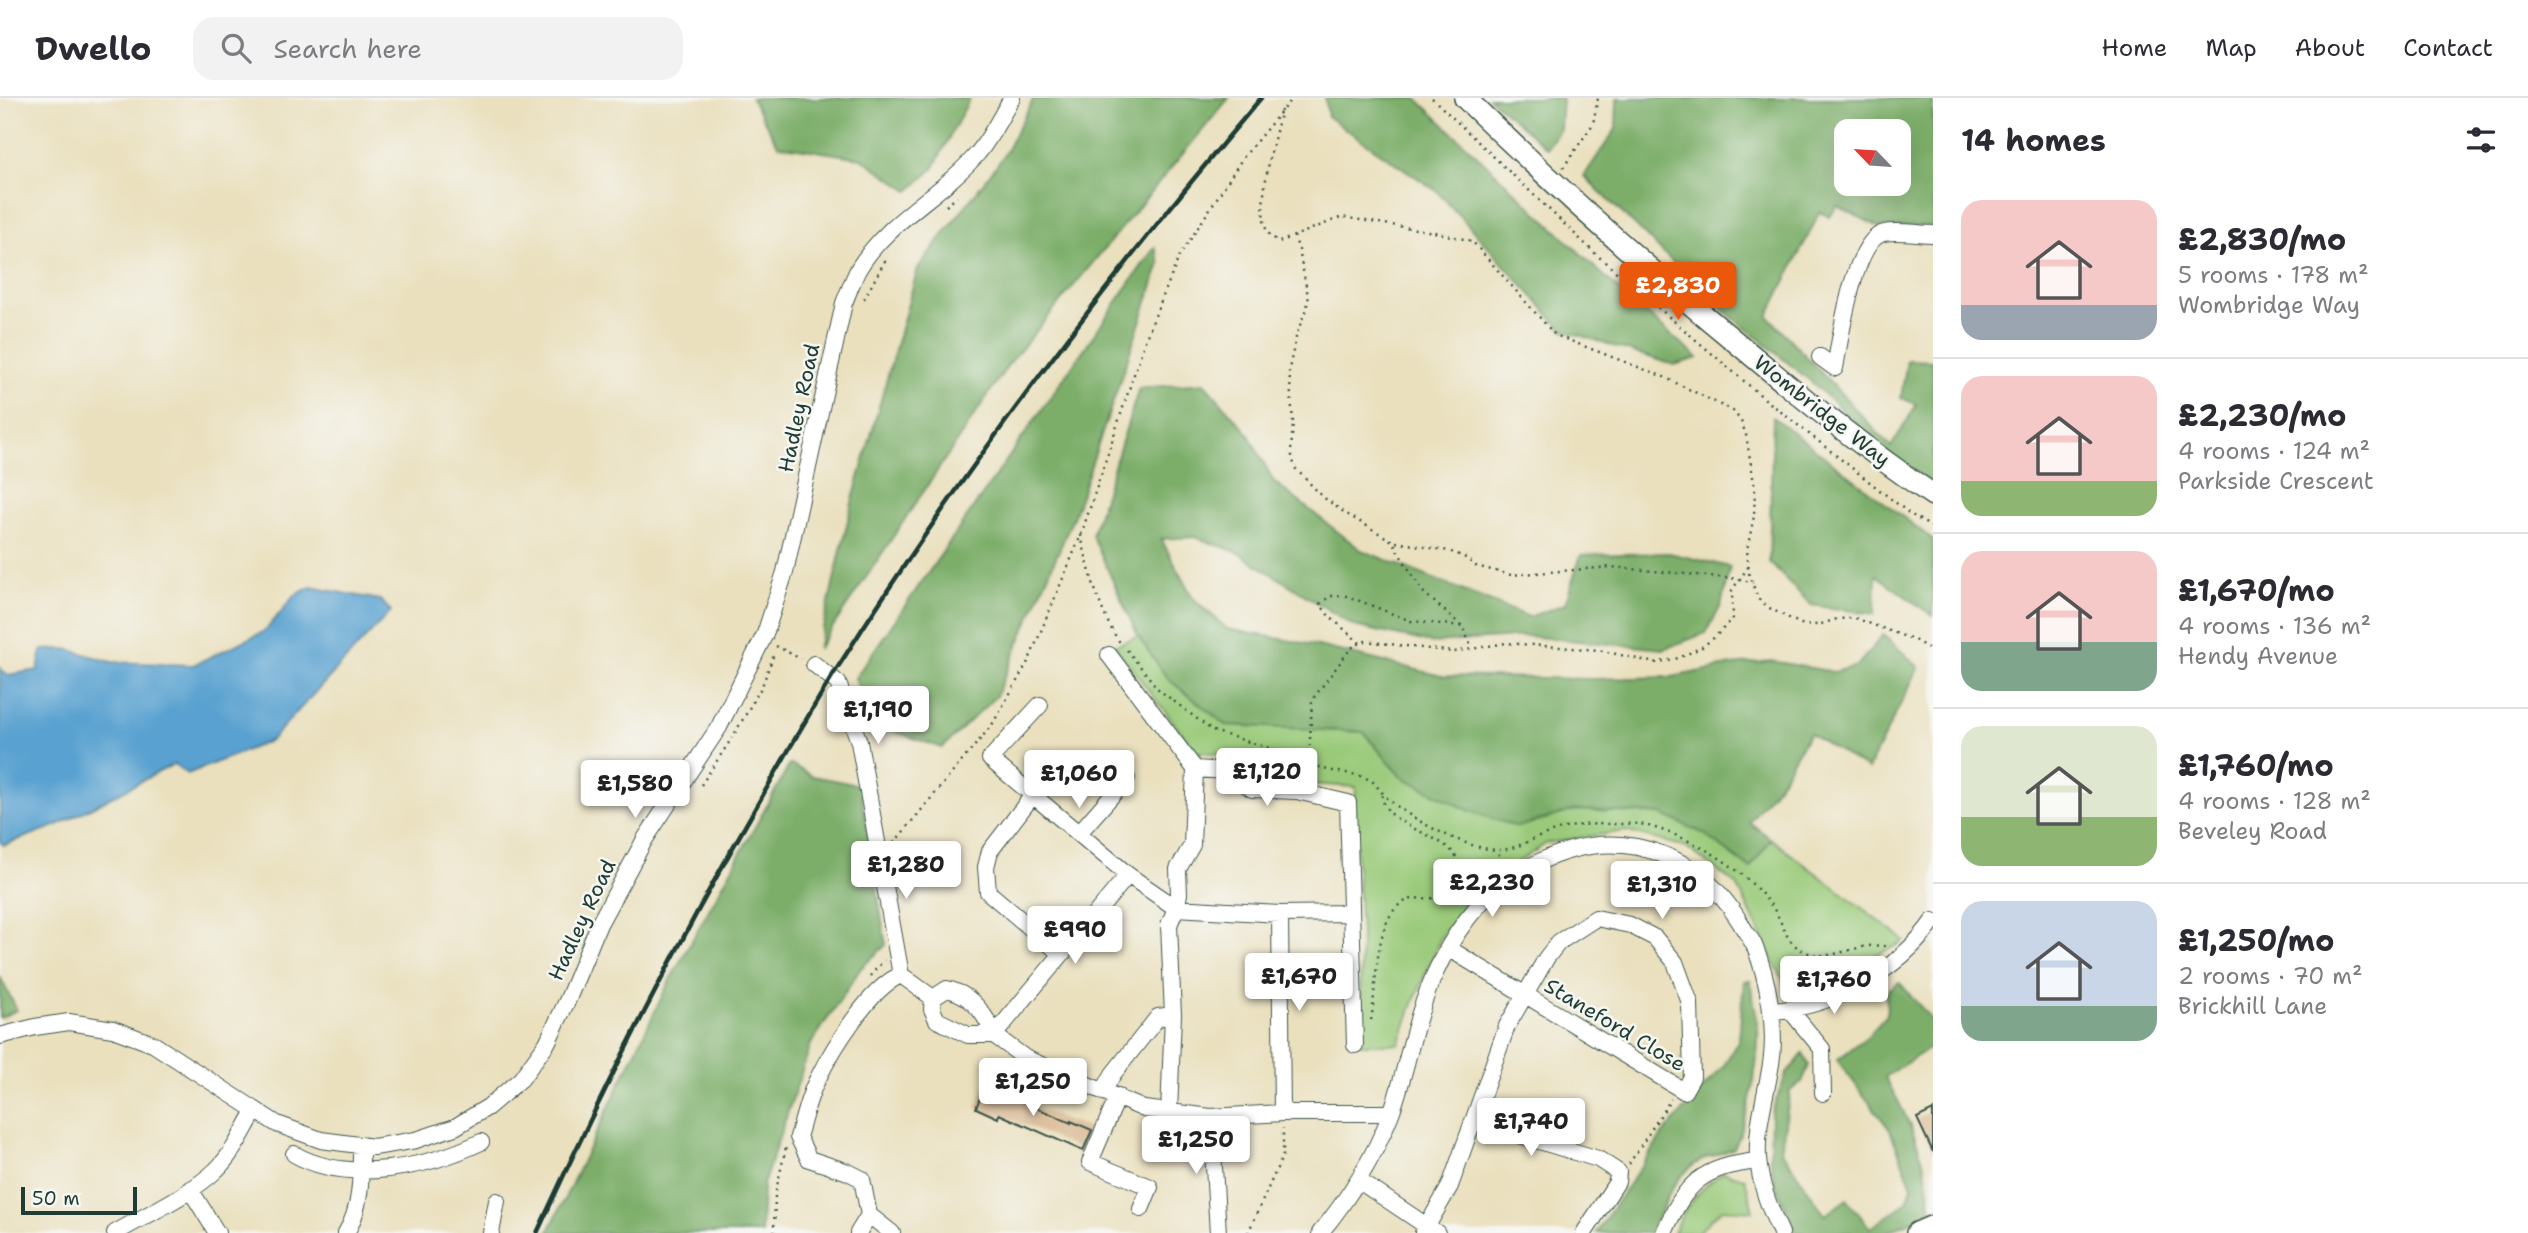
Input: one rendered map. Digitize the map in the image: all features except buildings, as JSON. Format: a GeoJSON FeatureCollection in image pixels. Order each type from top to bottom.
{"type":"FeatureCollection","features":[{"type":"Feature","properties":{"kind":"main road","name":"Wombridge Way"},"geometry":{"type":"LineString","coordinates":[[1465,98],[1553,182],[1690,305],[1844,433],[1933,495]]}},
{"type":"Feature","properties":{"kind":"main road"},"geometry":{"type":"LineString","coordinates":[[1917,1233],[1933,1226]]}},
{"type":"Feature","properties":{"kind":"street","name":"Hadley Road"},"geometry":{"type":"LineString","coordinates":[[2,1036],[69,1022],[113,1029],[153,1044],[277,1124],[321,1139],[374,1147],[416,1140],[455,1127],[488,1107],[520,1079],[547,1043],[599,924],[645,839],[719,727],[770,643],[844,303],[858,269],[894,227],[942,189],[979,152],[1012,98]]}},
{"type":"Feature","properties":{"kind":"street"},"geometry":{"type":"LineString","coordinates":[[1820,357],[1835,368],[1848,294],[1874,239],[1883,233],[1933,234]]}},
{"type":"Feature","properties":{"kind":"street"},"geometry":{"type":"LineString","coordinates":[[1109,655],[1195,769],[1192,845],[1178,869],[1179,894],[1168,925],[1173,1015],[1168,1113]]}},
{"type":"Feature","properties":{"kind":"street"},"geometry":{"type":"LineString","coordinates":[[814,664],[838,683],[859,742],[901,975],[933,998]]}},
{"type":"Feature","properties":{"kind":"street"},"geometry":{"type":"LineString","coordinates":[[1040,705],[990,759],[1128,874],[1176,908],[1279,914],[1350,914]]}},
{"type":"Feature","properties":{"kind":"street"},"geometry":{"type":"LineString","coordinates":[[1195,769],[1227,771],[1252,789],[1297,791],[1348,803],[1355,1045]]}},
{"type":"Feature","properties":{"kind":"street"},"geometry":{"type":"LineString","coordinates":[[1079,833],[1127,778]]}},
{"type":"Feature","properties":{"kind":"street"},"geometry":{"type":"LineString","coordinates":[[1033,795],[990,851],[986,867],[988,891],[1061,954]]}},
{"type":"Feature","properties":{"kind":"street"},"geometry":{"type":"LineString","coordinates":[[1320,1233],[1338,1212],[1371,1159],[1391,1113],[1423,1002],[1448,948],[1488,894],[1516,874],[1555,854],[1593,844],[1626,845],[1659,852],[1704,876],[1728,904],[1754,945],[1772,1011],[1772,1061],[1760,1113],[1758,1161],[1765,1198],[1781,1233]]}},
{"type":"Feature","properties":{"kind":"street"},"geometry":{"type":"LineString","coordinates":[[994,1035],[1128,874]]}},
{"type":"Feature","properties":{"kind":"street"},"geometry":{"type":"LineString","coordinates":[[1279,914],[1282,1113]]}},
{"type":"Feature","properties":{"kind":"street"},"geometry":{"type":"LineString","coordinates":[[1358,1180],[1429,1231],[1450,1186],[1507,1026],[1546,957],[1559,942],[1596,918],[1630,925],[1655,938],[1675,962],[1690,1003],[1692,1077],[1681,1089]]}},
{"type":"Feature","properties":{"kind":"street"},"geometry":{"type":"LineString","coordinates":[[1772,1011],[1790,1010],[1817,1003],[1882,973],[1910,950],[1933,921]]}},
{"type":"Feature","properties":{"kind":"street","name":"Staneford Close"},"geometry":{"type":"LineString","coordinates":[[1448,948],[1681,1089]]}},
{"type":"Feature","properties":{"kind":"street"},"geometry":{"type":"LineString","coordinates":[[892,1233],[869,1215],[862,1179],[809,1159],[798,1137],[816,1081],[855,1017],[890,979],[901,975]]}},
{"type":"Feature","properties":{"kind":"street"},"geometry":{"type":"LineString","coordinates":[[933,998],[947,989],[960,992],[985,1014],[994,1035],[1025,1058],[1144,1109],[1211,1117],[1282,1113],[1391,1113]]}},
{"type":"Feature","properties":{"kind":"street"},"geometry":{"type":"LineString","coordinates":[[933,998],[932,1009],[937,1020],[968,1035],[994,1035]]}},
{"type":"Feature","properties":{"kind":"street"},"geometry":{"type":"LineString","coordinates":[[1790,1010],[1822,1049],[1823,1093]]}},
{"type":"Feature","properties":{"kind":"street"},"geometry":{"type":"LineString","coordinates":[[1141,1209],[1150,1187],[1090,1162],[1114,1074],[1158,1017],[1173,1015]]}},
{"type":"Feature","properties":{"kind":"street"},"geometry":{"type":"LineString","coordinates":[[115,1233],[216,1171],[227,1158],[255,1111]]}},
{"type":"Feature","properties":{"kind":"street"},"geometry":{"type":"LineString","coordinates":[[1211,1117],[1218,1233]]}},
{"type":"Feature","properties":{"kind":"street"},"geometry":{"type":"LineString","coordinates":[[1474,1121],[1598,1159],[1618,1172],[1617,1182],[1584,1233]]}},
{"type":"Feature","properties":{"kind":"street"},"geometry":{"type":"LineString","coordinates":[[294,1154],[306,1160],[361,1171],[430,1162],[481,1142]]}},
{"type":"Feature","properties":{"kind":"street"},"geometry":{"type":"LineString","coordinates":[[346,1233],[357,1210],[361,1145]]}},
{"type":"Feature","properties":{"kind":"street"},"geometry":{"type":"LineString","coordinates":[[1664,1233],[1675,1208],[1693,1183],[1712,1171],[1731,1164],[1758,1161]]}},
{"type":"Feature","properties":{"kind":"street"},"geometry":{"type":"LineString","coordinates":[[190,1189],[217,1233]]}},
{"type":"Feature","properties":{"kind":"street"},"geometry":{"type":"LineString","coordinates":[[491,1233],[498,1201]]}},
{"type":"Feature","properties":{"kind":"street"},"geometry":{"type":"LineString","coordinates":[[858,1233],[869,1215]]}},
{"type":"Feature","properties":{"kind":"path"},"geometry":{"type":"LineString","coordinates":[[880,862],[909,823],[992,725],[1029,660],[1081,535],[1146,338],[1180,257],[1242,159],[1292,98]]}},
{"type":"Feature","properties":{"kind":"path"},"geometry":{"type":"LineString","coordinates":[[1432,98],[1599,257],[1723,363],[1899,505],[1933,528]]}},
{"type":"Feature","properties":{"kind":"path"},"geometry":{"type":"LineString","coordinates":[[1553,182],[1593,124],[1598,98]]}},
{"type":"Feature","properties":{"kind":"path"},"geometry":{"type":"LineString","coordinates":[[1281,110],[1265,191],[1264,217],[1268,233],[1279,242],[1342,217],[1472,241],[1555,335],[1664,377],[1732,411],[1741,421],[1755,489],[1754,516],[1747,550],[1758,599],[1771,610],[1801,624],[1818,625],[1837,619],[1855,618],[1914,640],[1933,651]]}},
{"type":"Feature","properties":{"kind":"path"},"geometry":{"type":"LineString","coordinates":[[940,210],[960,194]]}},
{"type":"Feature","properties":{"kind":"path"},"geometry":{"type":"LineString","coordinates":[[1294,236],[1309,300],[1297,332],[1289,369],[1293,422],[1291,452],[1295,468],[1324,497],[1345,513],[1394,542],[1448,551],[1464,557],[1475,566],[1511,575],[1611,567],[1740,579],[1753,583]]}},
{"type":"Feature","properties":{"kind":"path"},"geometry":{"type":"LineString","coordinates":[[862,304],[887,258]]}},
{"type":"Feature","properties":{"kind":"path"},"geometry":{"type":"LineString","coordinates":[[1081,535],[1090,574],[1115,636],[1159,690],[1213,730],[1309,761],[1312,701],[1351,648],[1360,643],[1365,641],[1454,652],[1506,643],[1599,650],[1655,663],[1679,658],[1702,647],[1716,636],[1733,618],[1732,590],[1749,566]]}},
{"type":"Feature","properties":{"kind":"path"},"geometry":{"type":"LineString","coordinates":[[1394,542],[1423,592],[1462,626],[1472,649]]}},
{"type":"Feature","properties":{"kind":"path"},"geometry":{"type":"LineString","coordinates":[[1360,643],[1329,617],[1320,604],[1329,596],[1347,596],[1411,621],[1462,626]]}},
{"type":"Feature","properties":{"kind":"path"},"geometry":{"type":"LineString","coordinates":[[699,788],[720,759],[762,686],[770,643],[814,664]]}},
{"type":"Feature","properties":{"kind":"path"},"geometry":{"type":"LineString","coordinates":[[1355,1045],[1367,1036],[1372,1015],[1378,949],[1387,923],[1400,904],[1415,899],[1440,898],[1449,890],[1459,871],[1458,860],[1446,847],[1390,814],[1382,801],[1382,792]]}},
{"type":"Feature","properties":{"kind":"path"},"geometry":{"type":"LineString","coordinates":[[1618,1172],[1631,1162],[1681,1089]]}},
{"type":"Feature","properties":{"kind":"path"},"geometry":{"type":"LineString","coordinates":[[1248,1233],[1283,1155],[1282,1113]]}},
{"type":"Feature","properties":{"kind":"green space"},"geometry":{"type":"Polygon","coordinates":[[[751,98],[970,98],[933,169],[909,191],[861,158],[778,145],[751,98]]]}},
{"type":"Feature","properties":{"kind":"green space"},"geometry":{"type":"Polygon","coordinates":[[[1034,98],[1229,98],[1008,365],[818,649],[852,503],[918,268],[1003,157],[1034,98]]]}},
{"type":"Feature","properties":{"kind":"green space"},"geometry":{"type":"Polygon","coordinates":[[[1325,98],[1416,98],[1618,289],[1698,358],[1674,365],[1563,330],[1438,192],[1328,117],[1325,98]]]}},
{"type":"Feature","properties":{"kind":"green space"},"geometry":{"type":"Polygon","coordinates":[[[1489,98],[1562,98],[1560,129],[1547,148],[1489,98]]]}},
{"type":"Feature","properties":{"kind":"green space"},"geometry":{"type":"Polygon","coordinates":[[[1617,98],[1933,98],[1933,226],[1879,227],[1837,206],[1830,217],[1820,212],[1768,316],[1891,447],[1917,404],[1901,398],[1907,360],[1933,361],[1933,484],[1889,454],[1814,384],[1716,304],[1584,176],[1616,129],[1617,98]]]}},
{"type":"Feature","properties":{"kind":"green space"},"geometry":{"type":"Polygon","coordinates":[[[1155,247],[1160,264],[1073,518],[996,696],[942,748],[870,723],[855,678],[1155,247]]]}},
{"type":"Feature","properties":{"kind":"green space"},"geometry":{"type":"Polygon","coordinates":[[[1204,383],[1248,433],[1274,482],[1361,550],[1529,617],[1565,604],[1581,555],[1669,553],[1730,567],[1721,606],[1706,633],[1664,649],[1526,636],[1432,643],[1354,626],[1237,552],[1195,537],[1161,539],[1193,598],[1227,629],[1314,645],[1442,676],[1591,679],[1672,677],[1732,665],[1772,661],[1834,672],[1857,666],[1883,635],[1919,667],[1868,769],[1809,733],[1779,784],[1749,822],[1771,839],[1750,868],[1703,833],[1661,814],[1576,810],[1517,827],[1470,811],[1402,777],[1363,732],[1226,725],[1168,679],[1138,636],[1092,535],[1139,388],[1204,383]]]}},
{"type":"Feature","properties":{"kind":"green space"},"geometry":{"type":"Polygon","coordinates":[[[1773,417],[1933,540],[1933,616],[1876,575],[1875,614],[1811,605],[1769,562],[1773,417]]]}},
{"type":"Feature","properties":{"kind":"green space"},"geometry":{"type":"Polygon","coordinates":[[[1138,636],[1168,679],[1321,730],[1363,732],[1402,777],[1517,827],[1576,810],[1661,814],[1703,833],[1750,868],[1771,839],[1904,940],[1830,977],[1785,985],[1737,885],[1686,847],[1625,831],[1547,843],[1480,887],[1441,937],[1399,1044],[1360,1044],[1361,931],[1354,818],[1356,787],[1309,784],[1303,769],[1249,767],[1229,754],[1197,752],[1114,646],[1138,636]]]}},
{"type":"Feature","properties":{"kind":"green space"},"geometry":{"type":"Polygon","coordinates":[[[790,764],[812,776],[860,785],[886,945],[861,968],[811,1044],[763,1185],[761,1233],[548,1233],[670,980],[790,764]]]}},
{"type":"Feature","properties":{"kind":"green space"},"geometry":{"type":"Polygon","coordinates":[[[0,977],[17,1010],[0,1018],[0,977]]]}},
{"type":"Feature","properties":{"kind":"green space"},"geometry":{"type":"Polygon","coordinates":[[[1750,980],[1757,1017],[1757,1057],[1748,1106],[1734,1148],[1704,1159],[1684,1173],[1665,1201],[1651,1233],[1596,1233],[1663,1134],[1725,1064],[1739,1039],[1744,981],[1750,980]]]}},
{"type":"Feature","properties":{"kind":"green space"},"geometry":{"type":"Polygon","coordinates":[[[1899,982],[1933,1021],[1933,1048],[1885,1077],[1910,1125],[1922,1159],[1927,1176],[1930,1212],[1885,1233],[1796,1233],[1775,1183],[1770,1159],[1771,1113],[1786,1075],[1803,1054],[1809,1065],[1802,1082],[1790,1091],[1781,1150],[1825,1215],[1847,1199],[1870,1228],[1907,1202],[1912,1186],[1890,1130],[1837,1060],[1868,1036],[1887,1015],[1886,992],[1899,982]]]}},
{"type":"Feature","properties":{"kind":"green space"},"geometry":{"type":"Polygon","coordinates":[[[1723,1172],[1745,1178],[1753,1211],[1722,1209],[1697,1233],[1673,1233],[1694,1199],[1723,1172]]]}},
{"type":"Feature","properties":{"kind":"water"},"geometry":{"type":"Polygon","coordinates":[[[311,587],[380,600],[391,611],[270,741],[187,774],[174,764],[58,825],[4,845],[0,842],[0,668],[7,675],[38,670],[42,650],[67,649],[112,662],[193,665],[265,631],[295,595],[311,587]]]}},
{"type":"Feature","properties":{"kind":"railway"},"geometry":{"type":"LineString","coordinates":[[537,1233],[617,1065],[674,955],[836,670],[934,521],[1039,376],[1148,235],[1261,98]]}}]}
